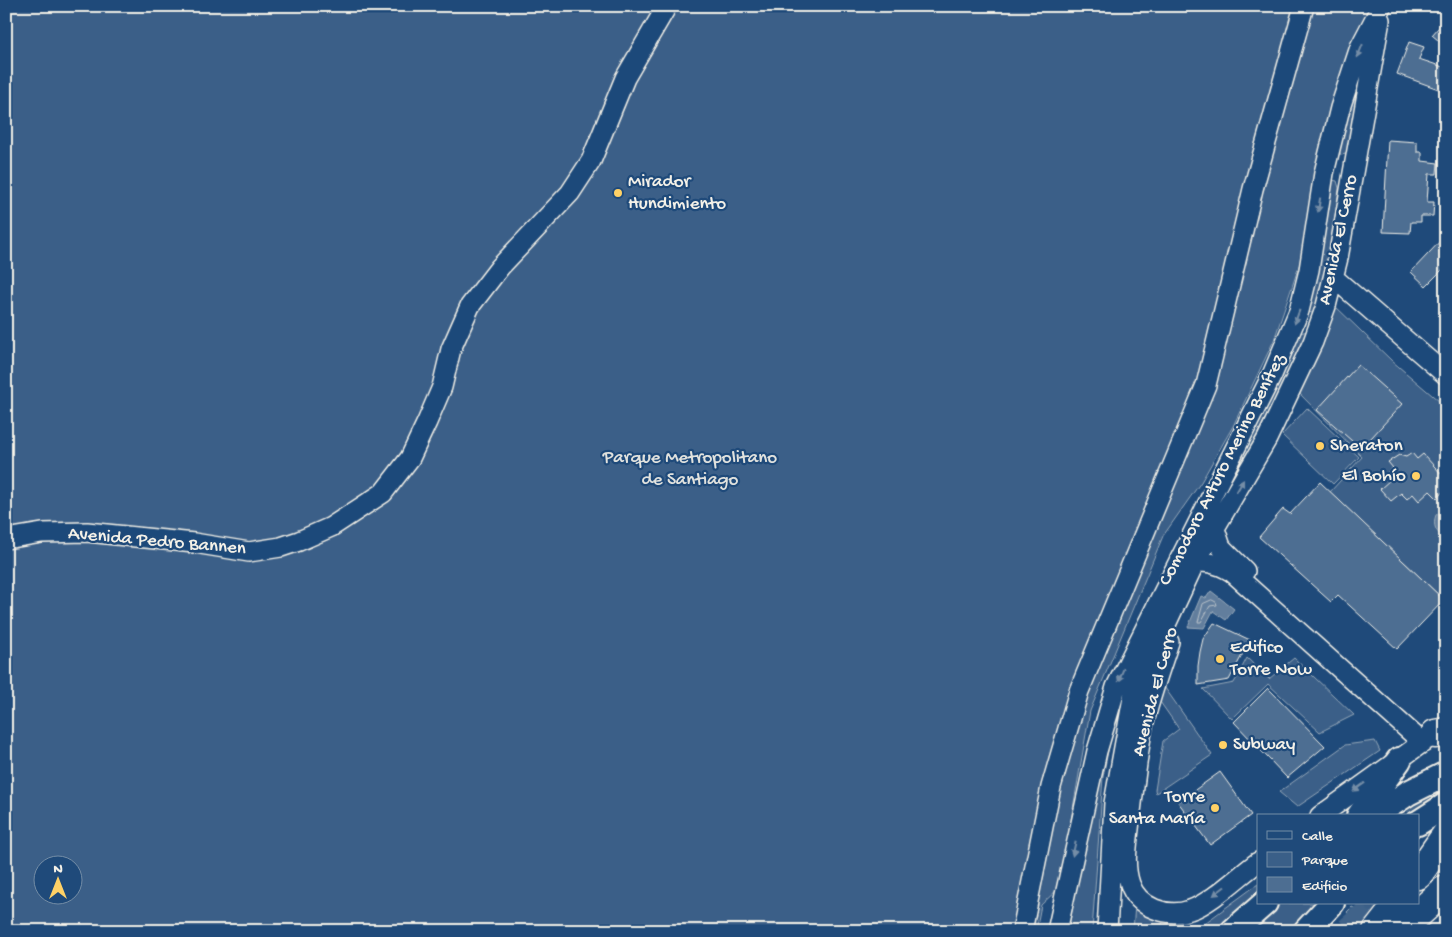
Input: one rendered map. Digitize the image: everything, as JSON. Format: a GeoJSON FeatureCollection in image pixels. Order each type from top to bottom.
{"type":"FeatureCollection","features":[{"type":"Feature","properties":{"kind":"highway"},"geometry":{"type":"LineString","coordinates":[[1420,872],[1446,835]]}},
{"type":"Feature","properties":{"kind":"highway"},"geometry":{"type":"LineString","coordinates":[[1399,931],[1446,889]]}},
{"type":"Feature","properties":{"kind":"highway"},"geometry":{"type":"LineString","coordinates":[[1377,931],[1398,904]]}},
{"type":"Feature","properties":{"kind":"main road"},"geometry":{"type":"LineString","coordinates":[[1361,814],[1399,760]]}},
{"type":"Feature","properties":{"kind":"main road"},"geometry":{"type":"LineString","coordinates":[[1377,814],[1408,793],[1446,774]]}},
{"type":"Feature","properties":{"kind":"main road"},"geometry":{"type":"LineString","coordinates":[[1420,822],[1446,805]]}},
{"type":"Feature","properties":{"kind":"main road"},"geometry":{"type":"LineString","coordinates":[[1233,931],[1264,904]]}},
{"type":"Feature","properties":{"kind":"main road"},"geometry":{"type":"LineString","coordinates":[[1306,931],[1331,904]]}},
{"type":"Feature","properties":{"kind":"street","name":"Avenida Pedro Bannen"},"geometry":{"type":"LineString","coordinates":[[6,539],[42,532],[87,532],[194,543],[249,552],[281,547],[300,541],[331,527],[384,493],[410,458],[427,422],[442,388],[451,349],[470,306],[500,267],[570,193],[591,161],[625,78],[667,6]]}},
{"type":"Feature","properties":{"kind":"street"},"geometry":{"type":"LineString","coordinates":[[1022,931],[1051,787],[1079,691],[1206,385],[1252,189],[1304,6]]}},
{"type":"Feature","properties":{"kind":"street","name":"Comodoro Arturo Merino Benítez"},"geometry":{"type":"LineString","coordinates":[[1057,931],[1095,760],[1108,713],[1125,667],[1272,375],[1299,311],[1309,270],[1324,173],[1332,140],[1360,47],[1381,7]]}},
{"type":"Feature","properties":{"kind":"street","name":"Avenida El Cerro"},"geometry":{"type":"LineString","coordinates":[[1134,693],[1196,562],[1267,439],[1313,342],[1334,278],[1378,35],[1381,7]]}},
{"type":"Feature","properties":{"kind":"street"},"geometry":{"type":"LineString","coordinates":[[1332,140],[1333,146],[1342,154],[1353,152],[1359,143]]}},
{"type":"Feature","properties":{"kind":"street"},"geometry":{"type":"LineString","coordinates":[[1324,173],[1333,170],[1343,172],[1350,184]]}},
{"type":"Feature","properties":{"kind":"street"},"geometry":{"type":"LineString","coordinates":[[1334,278],[1446,375]]}},
{"type":"Feature","properties":{"kind":"street"},"geometry":{"type":"LineString","coordinates":[[1215,529],[1221,547],[1228,555],[1372,684],[1381,705]]}},
{"type":"Feature","properties":{"kind":"street"},"geometry":{"type":"LineString","coordinates":[[1174,568],[1196,562],[1215,563],[1232,572],[1381,705],[1437,734],[1323,814]]}},
{"type":"Feature","properties":{"kind":"street","name":"Avenida El Cerro"},"geometry":{"type":"LineString","coordinates":[[1182,590],[1178,612],[1149,702],[1140,746],[1127,851],[1130,884],[1139,899],[1151,907],[1166,912],[1182,912],[1199,907],[1257,863]]}},
{"type":"Feature","properties":{"kind":"street","name":"Avenida El Cerro"},"geometry":{"type":"LineString","coordinates":[[1107,931],[1114,803],[1140,659],[1158,600]]}},
{"type":"Feature","properties":{"kind":"green space","name":"Parque Metropolitano de Santiago"},"geometry":{"type":"Polygon","coordinates":[[[6,6],[1374,6],[1321,147],[1300,263],[1274,340],[1233,426],[1201,482],[1163,536],[1090,711],[1059,888],[1041,905],[1036,931],[6,931],[6,6]]]}},
{"type":"Feature","properties":{"kind":"green space"},"geometry":{"type":"Polygon","coordinates":[[[1370,39],[1351,148],[1346,154],[1341,155],[1338,148],[1370,39]]]}},
{"type":"Feature","properties":{"kind":"green space"},"geometry":{"type":"Polygon","coordinates":[[[1332,180],[1337,181],[1339,188],[1327,275],[1317,315],[1304,310],[1332,180]]]}},
{"type":"Feature","properties":{"kind":"green space"},"geometry":{"type":"Polygon","coordinates":[[[1332,303],[1392,361],[1446,407],[1446,595],[1437,593],[1330,492],[1362,457],[1297,391],[1332,303]]]}},
{"type":"Feature","properties":{"kind":"green space"},"geometry":{"type":"Polygon","coordinates":[[[1311,330],[1194,556],[1228,480],[1300,333],[1311,330]]]}},
{"type":"Feature","properties":{"kind":"green space","name":"Sheraton"},"geometry":{"type":"Polygon","coordinates":[[[1307,408],[1359,457],[1333,484],[1282,435],[1307,408]]]}},
{"type":"Feature","properties":{"kind":"green space"},"geometry":{"type":"Polygon","coordinates":[[[1247,658],[1269,679],[1294,658],[1354,715],[1320,732],[1268,684],[1232,719],[1203,689],[1234,683],[1247,658]]]}},
{"type":"Feature","properties":{"kind":"green space"},"geometry":{"type":"Polygon","coordinates":[[[1165,688],[1212,755],[1156,793],[1163,741],[1179,729],[1158,699],[1158,693],[1165,688]]]}},
{"type":"Feature","properties":{"kind":"green space"},"geometry":{"type":"Polygon","coordinates":[[[1115,715],[1103,777],[1092,931],[1068,931],[1097,777],[1115,715]]]}},
{"type":"Feature","properties":{"kind":"green space"},"geometry":{"type":"Polygon","coordinates":[[[1375,741],[1380,751],[1297,807],[1279,792],[1345,745],[1375,741]]]}},
{"type":"Feature","properties":{"kind":"green space"},"geometry":{"type":"Polygon","coordinates":[[[1257,885],[1257,900],[1220,931],[1194,931],[1257,885]]]}},
{"type":"Feature","properties":{"kind":"green space"},"geometry":{"type":"Polygon","coordinates":[[[1135,904],[1148,917],[1166,920],[1155,931],[1133,931],[1135,904]]]}},
{"type":"Feature","properties":{"kind":"green space"},"geometry":{"type":"Polygon","coordinates":[[[1279,904],[1313,904],[1289,931],[1247,931],[1279,904]]]}},
{"type":"Feature","properties":{"kind":"green space"},"geometry":{"type":"Polygon","coordinates":[[[1360,904],[1389,904],[1375,917],[1363,921],[1357,920],[1347,912],[1352,907],[1356,909],[1360,904]]]}},
{"type":"Feature","properties":{"kind":"water"},"geometry":{"type":"Polygon","coordinates":[[[1446,509],[1446,538],[1437,532],[1434,522],[1436,515],[1446,509]]]}},
{"type":"Feature","properties":{"kind":"water"},"geometry":{"type":"Polygon","coordinates":[[[1211,591],[1234,609],[1226,620],[1213,611],[1204,628],[1188,627],[1201,596],[1206,598],[1211,591]]]}},
{"type":"Feature","properties":{"kind":"building"},"geometry":{"type":"Polygon","coordinates":[[[1446,19],[1446,47],[1432,35],[1446,19]]]}},
{"type":"Feature","properties":{"kind":"building"},"geometry":{"type":"Polygon","coordinates":[[[1409,42],[1424,47],[1419,59],[1446,68],[1444,91],[1397,74],[1409,42]]]}},
{"type":"Feature","properties":{"kind":"building"},"geometry":{"type":"Polygon","coordinates":[[[1388,140],[1417,142],[1417,152],[1422,152],[1422,161],[1438,163],[1437,174],[1429,174],[1427,202],[1434,202],[1433,216],[1421,216],[1421,222],[1411,222],[1410,233],[1383,232],[1388,140]]]}},
{"type":"Feature","properties":{"kind":"building"},"geometry":{"type":"Polygon","coordinates":[[[1446,235],[1446,266],[1426,286],[1411,272],[1446,235]]]}},
{"type":"Feature","properties":{"kind":"building"},"geometry":{"type":"Polygon","coordinates":[[[1358,365],[1402,404],[1361,449],[1317,410],[1358,365]]]}},
{"type":"Feature","properties":{"kind":"building","name":"El Bohío"},"geometry":{"type":"Polygon","coordinates":[[[1412,453],[1417,459],[1423,454],[1446,479],[1446,488],[1437,498],[1430,491],[1419,501],[1413,494],[1407,499],[1401,493],[1391,501],[1380,489],[1391,479],[1386,474],[1393,468],[1388,462],[1399,455],[1406,457],[1412,453]]]}},
{"type":"Feature","properties":{"kind":"building"},"geometry":{"type":"Polygon","coordinates":[[[1320,482],[1444,600],[1397,649],[1338,595],[1331,602],[1259,537],[1283,509],[1290,514],[1320,482]]]}},
{"type":"Feature","properties":{"kind":"building","name":"Edifico Torre Now"},"geometry":{"type":"Polygon","coordinates":[[[1214,623],[1250,640],[1229,680],[1198,685],[1198,666],[1203,639],[1214,623]]]}},
{"type":"Feature","properties":{"kind":"building"},"geometry":{"type":"Polygon","coordinates":[[[1268,688],[1325,746],[1287,778],[1234,722],[1268,688]]]}},
{"type":"Feature","properties":{"kind":"building","name":"Torre Santa María"},"geometry":{"type":"Polygon","coordinates":[[[1220,772],[1251,815],[1210,845],[1178,802],[1220,772]]]}},
{"type":"Feature","properties":{"kind":"tunnel"},"geometry":{"type":"LineString","coordinates":[[1420,817],[1446,781]]}},
{"type":"Feature","properties":{"kind":"tunnel"},"geometry":{"type":"LineString","coordinates":[[1349,931],[1379,904]]}},
{"type":"Feature","properties":{"kind":"place","name":"Mirador Hundimiento"},"geometry":{"type":"Point","coordinates":[618,193]}},
{"type":"Feature","properties":{"kind":"place","name":"Sheraton"},"geometry":{"type":"Point","coordinates":[1320,446]}},
{"type":"Feature","properties":{"kind":"place","name":"El Bohío"},"geometry":{"type":"Point","coordinates":[1416,476]}},
{"type":"Feature","properties":{"kind":"place","name":"Edifico Torre Now"},"geometry":{"type":"Point","coordinates":[1220,659]}},
{"type":"Feature","properties":{"kind":"place","name":"Subway"},"geometry":{"type":"Point","coordinates":[1223,745]}},
{"type":"Feature","properties":{"kind":"place","name":"Torre Santa María"},"geometry":{"type":"Point","coordinates":[1215,808]}}]}
